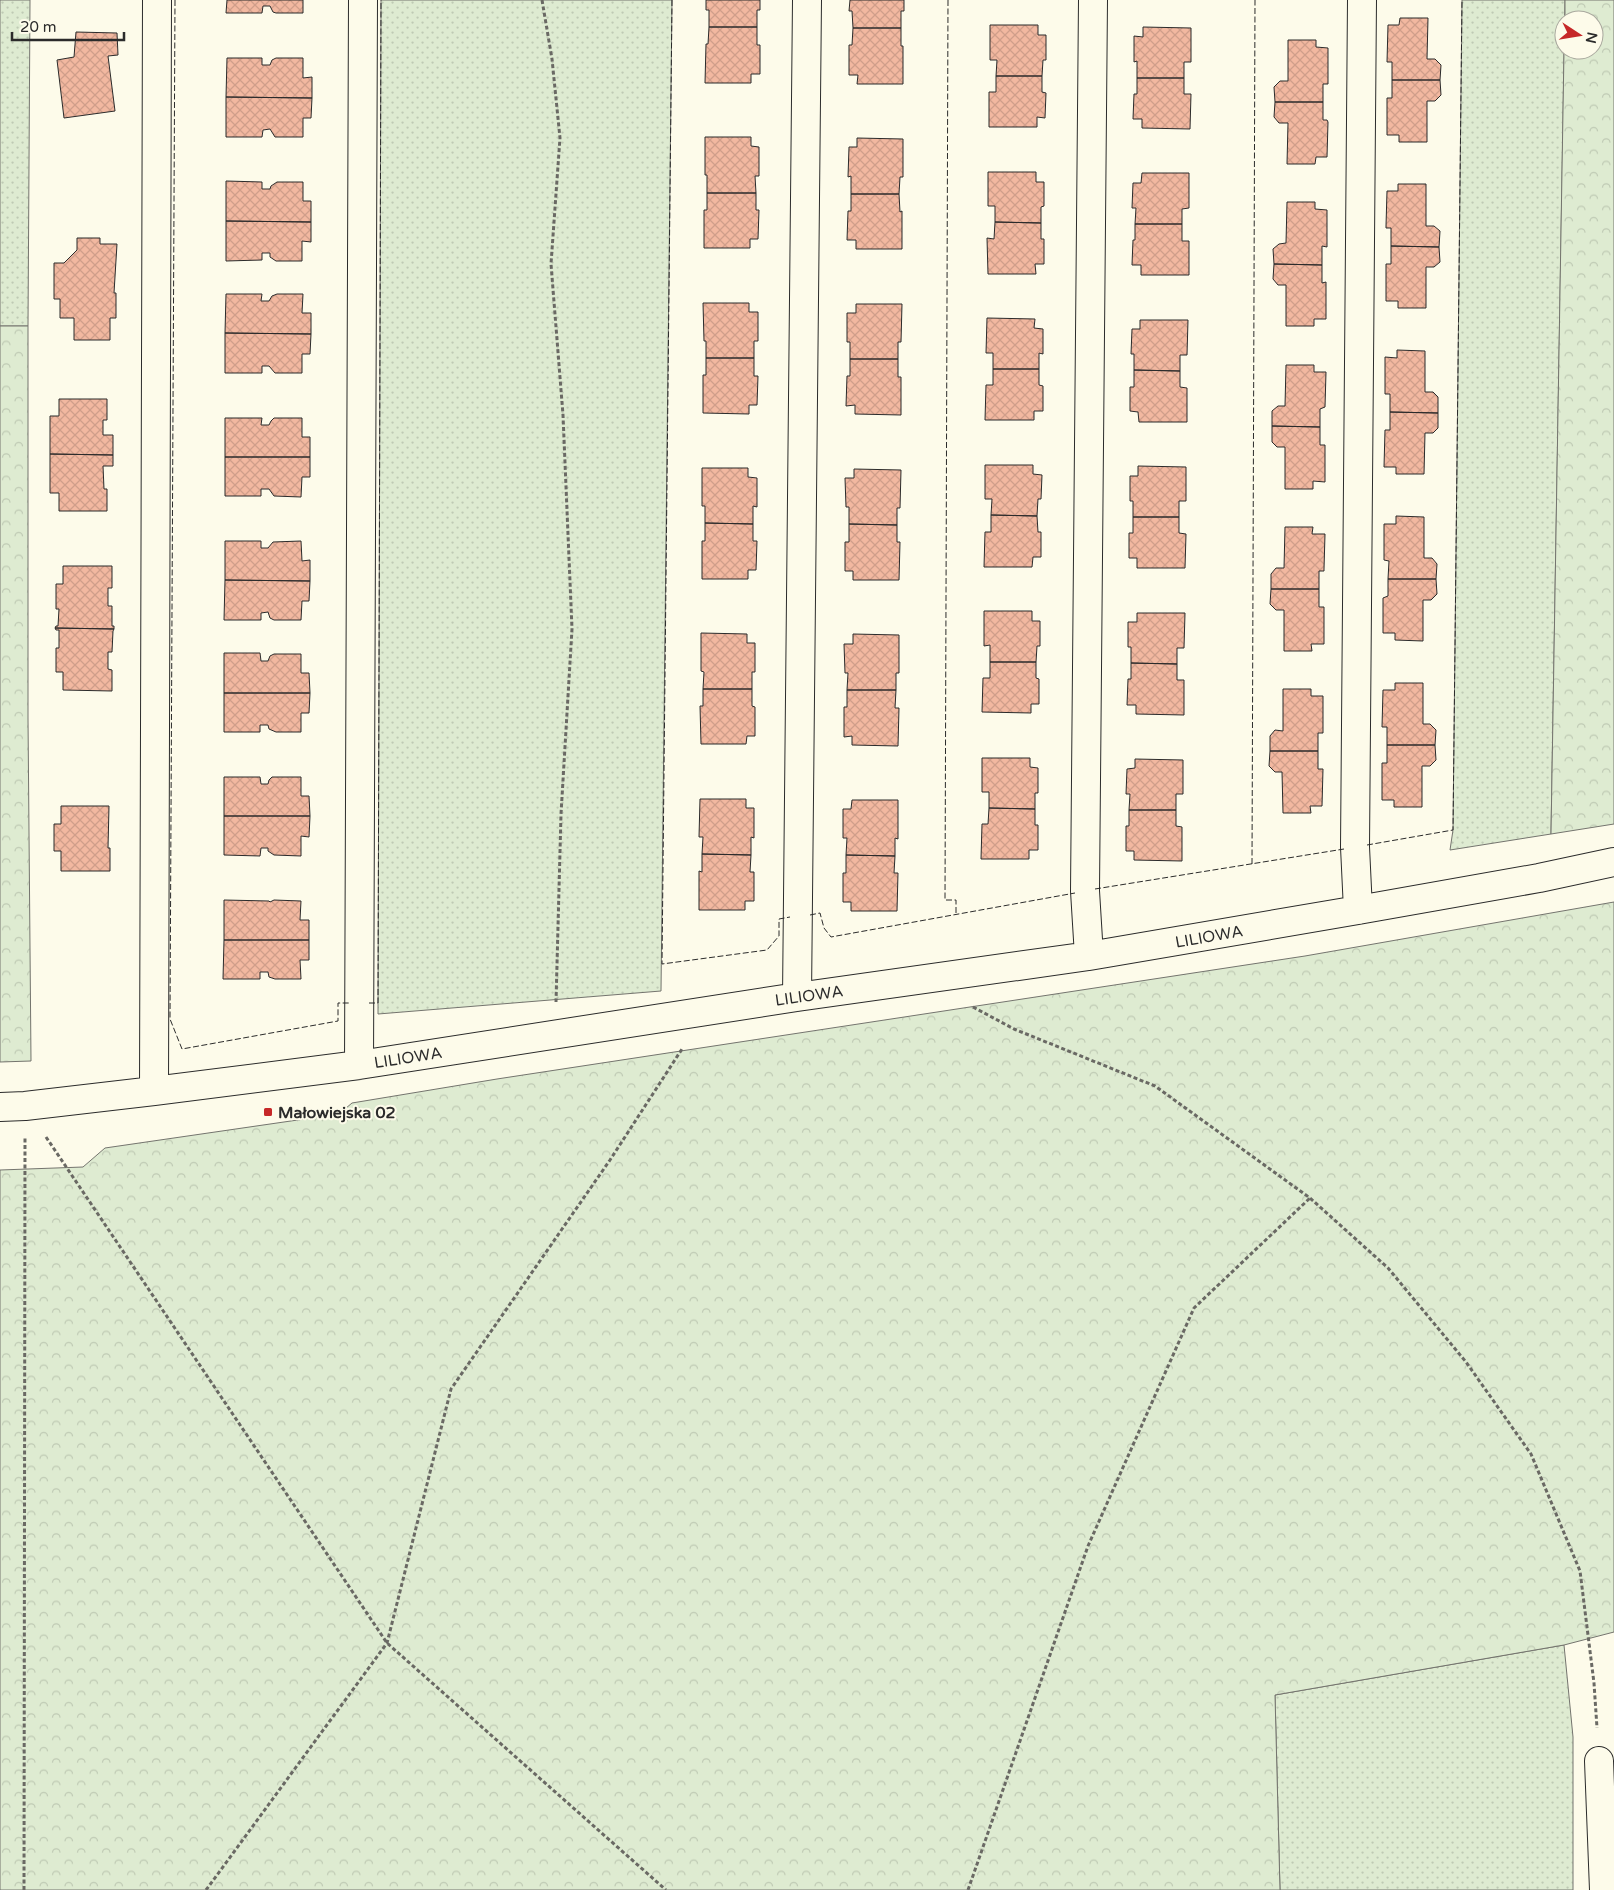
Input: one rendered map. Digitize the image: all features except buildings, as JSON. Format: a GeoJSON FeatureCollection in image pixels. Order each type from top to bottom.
{"type":"FeatureCollection","features":[{"type":"Feature","properties":{"kind":"street"},"geometry":{"type":"LineString","coordinates":[[154,1091],[157,0]]}},
{"type":"Feature","properties":{"kind":"street"},"geometry":{"type":"LineString","coordinates":[[359,1065],[363,0]]}},
{"type":"Feature","properties":{"kind":"street"},"geometry":{"type":"LineString","coordinates":[[798,997],[808,0]]}},
{"type":"Feature","properties":{"kind":"street"},"geometry":{"type":"LineString","coordinates":[[1089,956],[1085,891],[1093,0]]}},
{"type":"Feature","properties":{"kind":"street"},"geometry":{"type":"LineString","coordinates":[[1358,910],[1356,837],[1362,0]]}},
{"type":"Feature","properties":{"kind":"street","name":"LILIOWA"},"geometry":{"type":"LineString","coordinates":[[12,1106],[154,1091],[359,1065],[707,1010],[1089,956],[1539,878],[1614,862]]}},
{"type":"Feature","properties":{"kind":"street"},"geometry":{"type":"LineString","coordinates":[[1599,1761],[1604,1890]]}},
{"type":"Feature","properties":{"kind":"path"},"geometry":{"type":"LineString","coordinates":[[542,0],[552,59],[560,138],[551,264],[563,415],[572,629],[561,814],[555,1035]]}},
{"type":"Feature","properties":{"kind":"path"},"geometry":{"type":"LineString","coordinates":[[955,975],[958,1000],[1014,1029],[1155,1086],[1310,1198],[1388,1268],[1466,1362],[1531,1454],[1580,1571],[1594,1683],[1599,1761]]}},
{"type":"Feature","properties":{"kind":"path"},"geometry":{"type":"LineString","coordinates":[[206,1890],[387,1643],[451,1389],[610,1160],[707,1010]]}},
{"type":"Feature","properties":{"kind":"path"},"geometry":{"type":"LineString","coordinates":[[12,1106],[387,1643],[666,1890]]}},
{"type":"Feature","properties":{"kind":"path"},"geometry":{"type":"LineString","coordinates":[[12,1106],[24,1890]]}},
{"type":"Feature","properties":{"kind":"path"},"geometry":{"type":"LineString","coordinates":[[968,1890],[1088,1546],[1194,1308],[1310,1198]]}},
{"type":"Feature","properties":{"kind":"green space"},"geometry":{"type":"Polygon","coordinates":[[[0,0],[30,0],[28,326],[0,326],[0,0]]]}},
{"type":"Feature","properties":{"kind":"green space"},"geometry":{"type":"Polygon","coordinates":[[[381,0],[672,0],[661,991],[378,1014],[381,0]]]}},
{"type":"Feature","properties":{"kind":"green space"},"geometry":{"type":"Polygon","coordinates":[[[1462,0],[1565,0],[1565,10],[1554,10],[1554,60],[1564,60],[1551,834],[1450,850],[1453,830],[1462,0]]]}},
{"type":"Feature","properties":{"kind":"green space"},"geometry":{"type":"Polygon","coordinates":[[[1565,0],[1614,0],[1614,824],[1551,834],[1564,60],[1604,60],[1604,10],[1565,10],[1565,0]]]}},
{"type":"Feature","properties":{"kind":"green space"},"geometry":{"type":"Polygon","coordinates":[[[0,326],[28,326],[28,718],[31,1061],[0,1062],[0,326]]]}},
{"type":"Feature","properties":{"kind":"green space"},"geometry":{"type":"Polygon","coordinates":[[[1614,902],[1614,1632],[1564,1645],[1275,1695],[1280,1890],[0,1890],[0,1170],[83,1167],[105,1148],[339,1114],[352,1103],[497,1079],[1305,956],[1614,902]]]}},
{"type":"Feature","properties":{"kind":"green space"},"geometry":{"type":"Polygon","coordinates":[[[1564,1645],[1573,1737],[1573,1890],[1280,1890],[1275,1695],[1564,1645]]]}},
{"type":"Feature","properties":{"kind":"fence"},"geometry":{"type":"LineString","coordinates":[[175,0],[170,1019],[182,1049],[338,1021],[338,1003],[349,1003]]}},
{"type":"Feature","properties":{"kind":"fence"},"geometry":{"type":"LineString","coordinates":[[369,1003],[378,1003],[381,0]]}},
{"type":"Feature","properties":{"kind":"fence"},"geometry":{"type":"LineString","coordinates":[[672,0],[662,964],[767,950],[779,936],[779,919],[790,917]]}},
{"type":"Feature","properties":{"kind":"fence"},"geometry":{"type":"LineString","coordinates":[[948,0],[945,900],[956,900],[956,914]]}},
{"type":"Feature","properties":{"kind":"fence"},"geometry":{"type":"LineString","coordinates":[[1252,864],[1255,0]]}},
{"type":"Feature","properties":{"kind":"fence"},"geometry":{"type":"LineString","coordinates":[[1367,845],[1453,830],[1462,0]]}},
{"type":"Feature","properties":{"kind":"fence"},"geometry":{"type":"LineString","coordinates":[[1095,889],[1344,849]]}},
{"type":"Feature","properties":{"kind":"fence"},"geometry":{"type":"LineString","coordinates":[[810,915],[820,913],[824,928],[831,937],[1075,893]]}},
{"type":"Feature","properties":{"kind":"place","name":"Małowiejska 02"},"geometry":{"type":"Point","coordinates":[268,1112]}}]}
